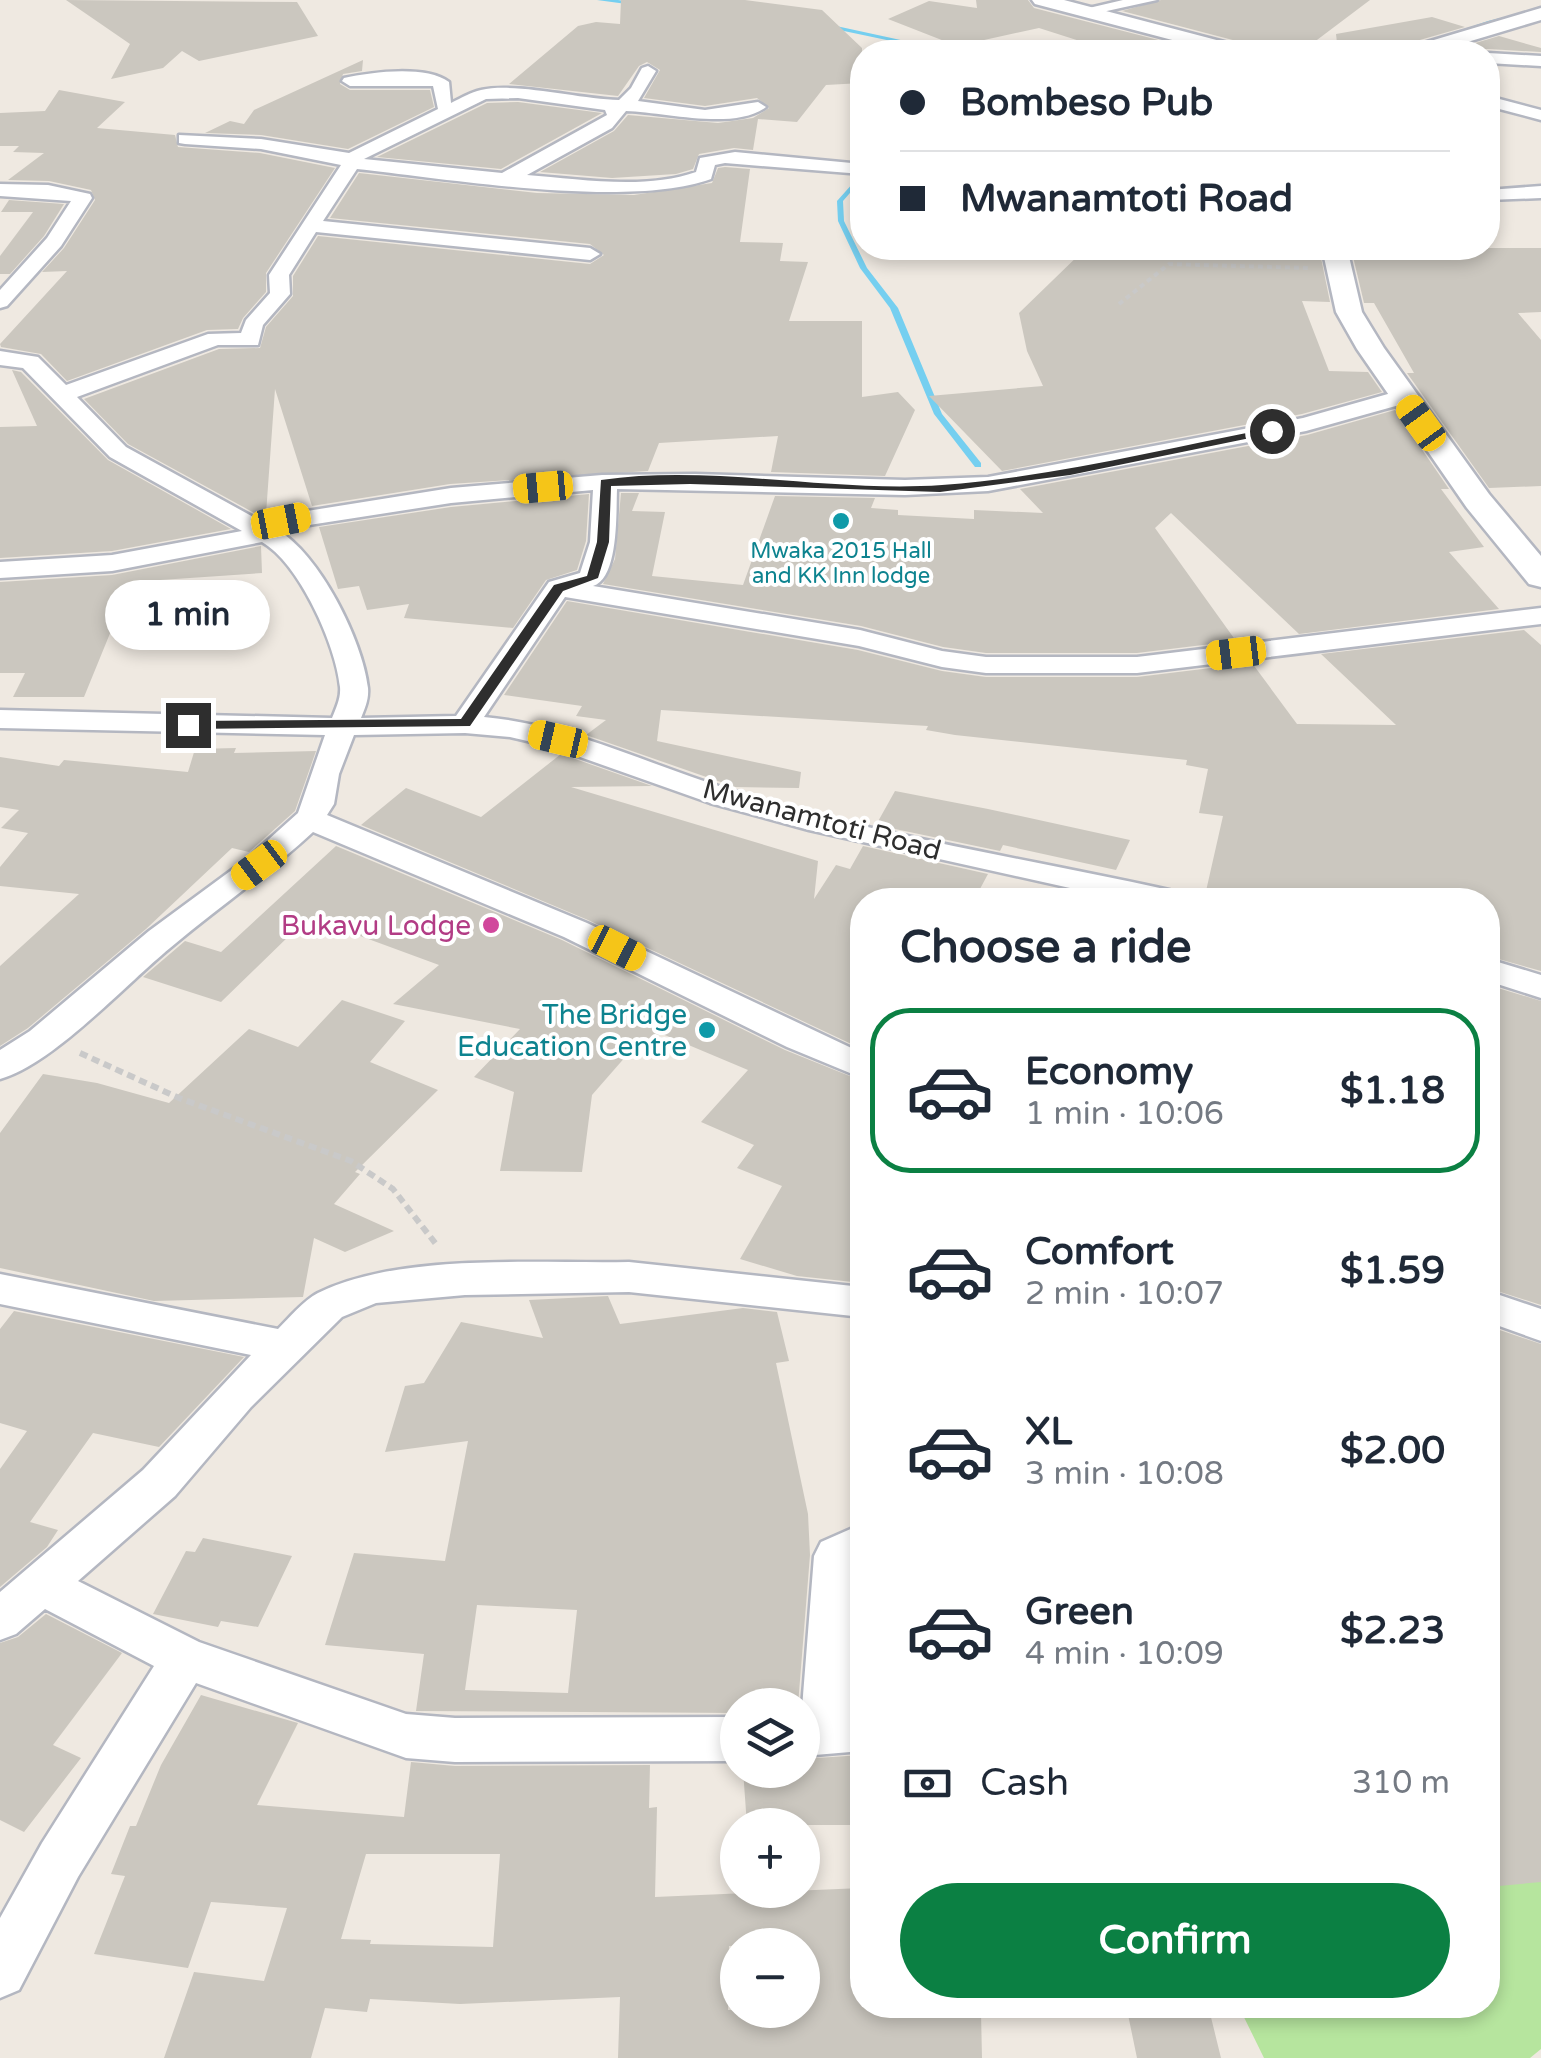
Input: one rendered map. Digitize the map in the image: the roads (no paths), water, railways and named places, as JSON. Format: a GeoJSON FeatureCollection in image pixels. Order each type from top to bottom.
{"type":"FeatureCollection","features":[{"type":"Feature","properties":{"kind":"street"},"geometry":{"type":"LineString","coordinates":[[1042,0],[1194,40]]}},
{"type":"Feature","properties":{"kind":"street"},"geometry":{"type":"LineString","coordinates":[[1084,11],[1150,0]]}},
{"type":"Feature","properties":{"kind":"street"},"geometry":{"type":"LineString","coordinates":[[1454,40],[1541,14]]}},
{"type":"Feature","properties":{"kind":"street"},"geometry":{"type":"LineString","coordinates":[[1500,59],[1541,61]]}},
{"type":"Feature","properties":{"kind":"street"},"geometry":{"type":"LineString","coordinates":[[504,176],[534,166],[616,116],[612,111],[640,90],[648,71]]}},
{"type":"Feature","properties":{"kind":"street"},"geometry":{"type":"LineString","coordinates":[[350,81],[417,78],[441,82],[443,104],[448,111]]}},
{"type":"Feature","properties":{"kind":"street"},"geometry":{"type":"LineString","coordinates":[[63,394],[216,339],[250,340],[253,324],[280,294],[279,275],[351,162],[483,94],[500,91],[578,104],[705,115],[758,107]]}},
{"type":"Feature","properties":{"kind":"street"},"geometry":{"type":"LineString","coordinates":[[1500,104],[1541,115]]}},
{"type":"Feature","properties":{"kind":"street"},"geometry":{"type":"LineString","coordinates":[[186,139],[261,144],[351,162],[607,186],[694,183],[706,175],[706,162],[736,158],[850,168]]}},
{"type":"Feature","properties":{"kind":"street"},"geometry":{"type":"LineString","coordinates":[[450,171],[471,160]]}},
{"type":"Feature","properties":{"kind":"street"},"geometry":{"type":"LineString","coordinates":[[0,190],[48,191],[84,198],[54,242],[0,302]]}},
{"type":"Feature","properties":{"kind":"street"},"geometry":{"type":"LineString","coordinates":[[1500,194],[1541,192]]}},
{"type":"Feature","properties":{"kind":"street"},"geometry":{"type":"LineString","coordinates":[[312,226],[590,254]]}},
{"type":"Feature","properties":{"kind":"street"},"geometry":{"type":"LineString","coordinates":[[1336,260],[1349,312],[1402,397],[1536,566]]}},
{"type":"Feature","properties":{"kind":"street"},"geometry":{"type":"LineString","coordinates":[[0,358],[30,362],[118,452],[282,544],[336,627],[354,686],[352,702],[324,774],[319,804],[309,819],[259,865],[161,938],[42,1039],[0,1067]]}},
{"type":"Feature","properties":{"kind":"street"},"geometry":{"type":"LineString","coordinates":[[0,570],[112,563],[399,502],[605,483],[690,480],[922,488],[988,484],[1306,424],[1402,397]]}},
{"type":"Feature","properties":{"kind":"street"},"geometry":{"type":"LineString","coordinates":[[465,724],[558,588],[592,578],[603,542],[605,483]]}},
{"type":"Feature","properties":{"kind":"street"},"geometry":{"type":"LineString","coordinates":[[558,588],[860,638],[942,660],[986,665],[1137,665],[1541,616]]}},
{"type":"Feature","properties":{"kind":"street","name":"Mwanamtoti Road"},"geometry":{"type":"LineString","coordinates":[[0,719],[340,727],[465,724],[558,739],[721,797],[1114,888]]}},
{"type":"Feature","properties":{"kind":"street"},"geometry":{"type":"LineString","coordinates":[[309,819],[422,862],[617,948],[775,1029],[850,1061]]}},
{"type":"Feature","properties":{"kind":"street"},"geometry":{"type":"LineString","coordinates":[[1023,888],[1036,871]]}},
{"type":"Feature","properties":{"kind":"street"},"geometry":{"type":"LineString","coordinates":[[1500,974],[1541,987]]}},
{"type":"Feature","properties":{"kind":"street"},"geometry":{"type":"LineString","coordinates":[[0,1620],[160,1483],[285,1346],[328,1306],[346,1296],[371,1288],[464,1280],[629,1277],[850,1301]]}},
{"type":"Feature","properties":{"kind":"street"},"geometry":{"type":"LineString","coordinates":[[0,1290],[285,1346]]}},
{"type":"Feature","properties":{"kind":"street"},"geometry":{"type":"LineString","coordinates":[[1500,1310],[1541,1325]]}},
{"type":"Feature","properties":{"kind":"street"},"geometry":{"type":"LineString","coordinates":[[830,1732],[837,1556],[850,1549]]}},
{"type":"Feature","properties":{"kind":"street"},"geometry":{"type":"LineString","coordinates":[[42,1585],[185,1658],[406,1736],[455,1740],[720,1739]]}},
{"type":"Feature","properties":{"kind":"street"},"geometry":{"type":"LineString","coordinates":[[0,1972],[60,1860],[185,1658]]}},
{"type":"Feature","properties":{"kind":"waterway"},"geometry":{"type":"LineString","coordinates":[[600,0],[634,3]]}},
{"type":"Feature","properties":{"kind":"waterway"},"geometry":{"type":"LineString","coordinates":[[1062,0],[1145,21]]}},
{"type":"Feature","properties":{"kind":"waterway"},"geometry":{"type":"LineString","coordinates":[[1436,40],[1541,10]]}},
{"type":"Feature","properties":{"kind":"waterway"},"geometry":{"type":"LineString","coordinates":[[827,26],[893,40]]}},
{"type":"Feature","properties":{"kind":"waterway"},"geometry":{"type":"LineString","coordinates":[[850,189],[840,201],[841,221],[850,239]]}},
{"type":"Feature","properties":{"kind":"waterway"},"geometry":{"type":"LineString","coordinates":[[860,260],[894,308],[938,414],[978,465]]}},
{"type":"Feature","properties":{"kind":"place","name":"Mwaka 2015 Hall and KK Inn lodge"},"geometry":{"type":"Point","coordinates":[841,521]}},
{"type":"Feature","properties":{"kind":"place","name":"Bukavu Lodge"},"geometry":{"type":"Point","coordinates":[491,925]}},
{"type":"Feature","properties":{"kind":"place","name":"The Bridge Education Centre"},"geometry":{"type":"Point","coordinates":[707,1030]}}]}
